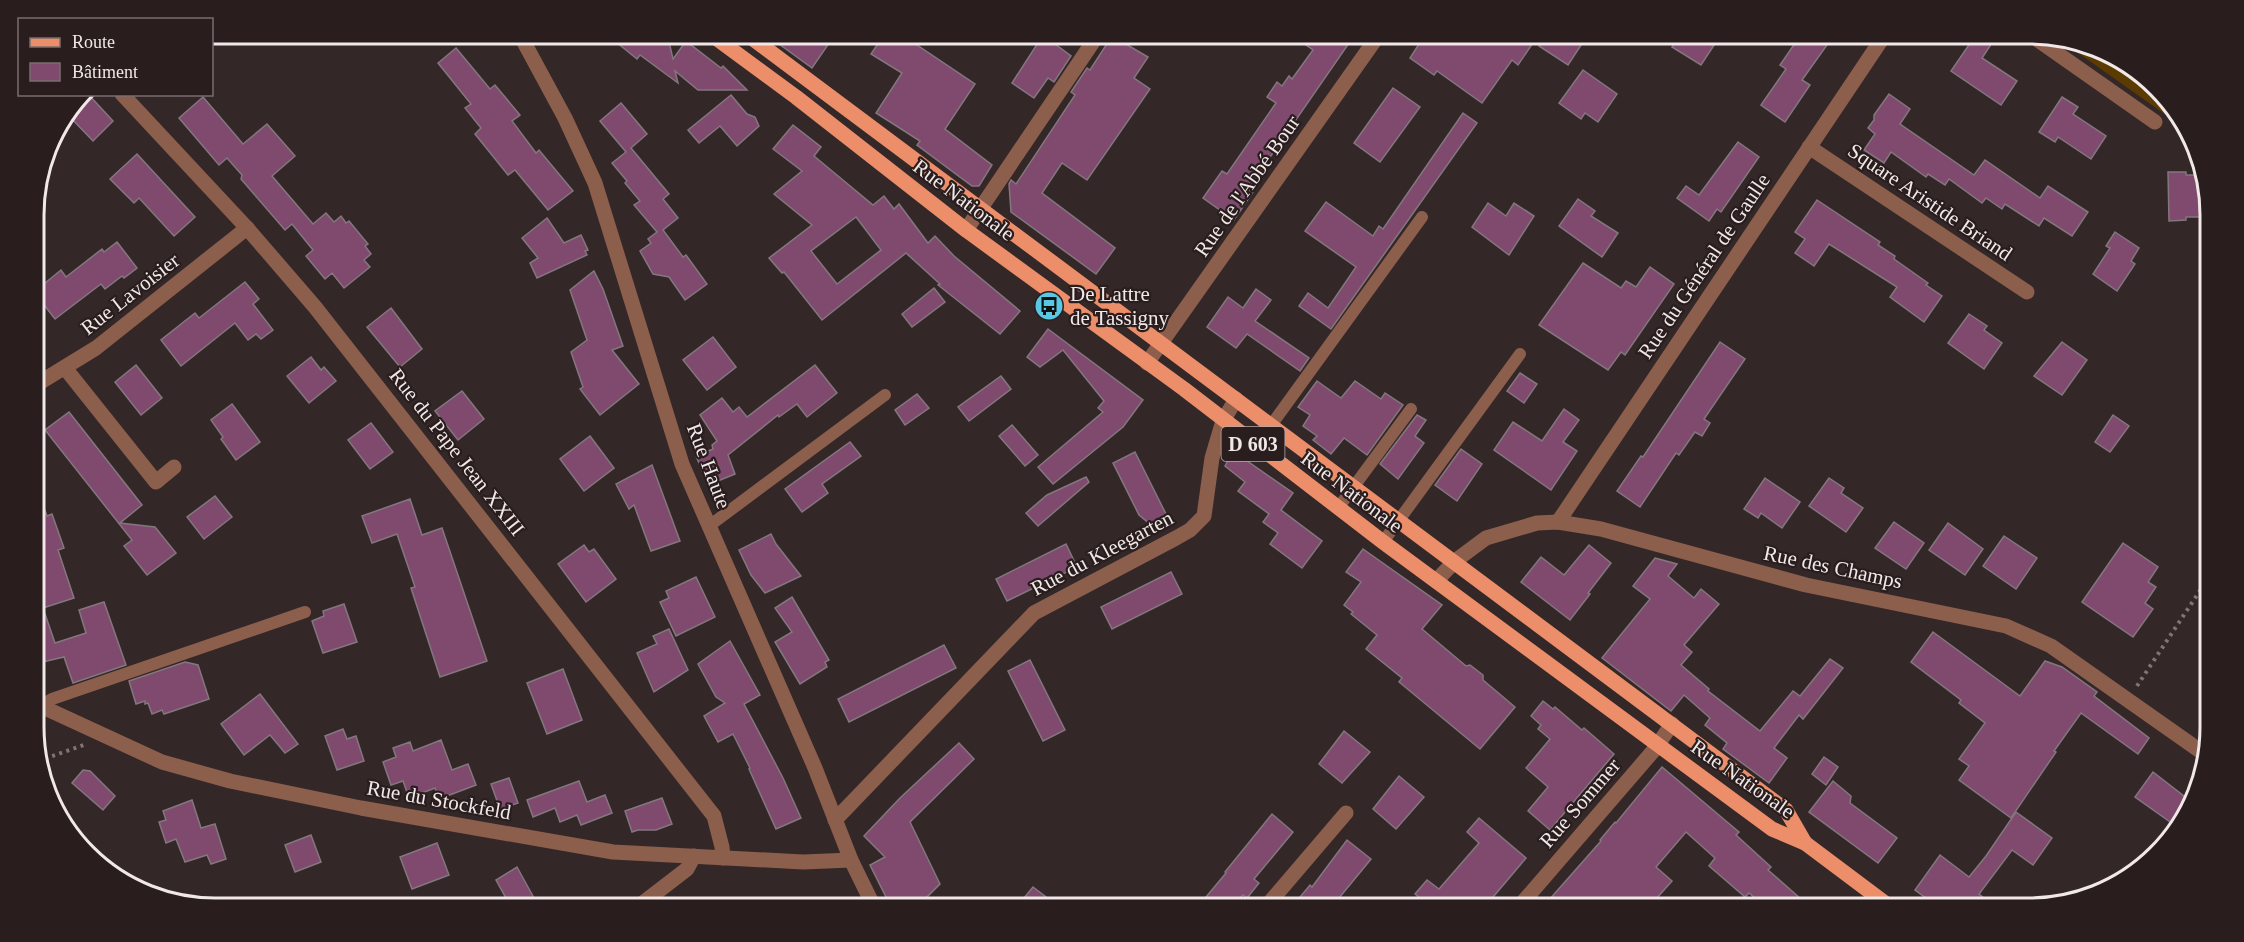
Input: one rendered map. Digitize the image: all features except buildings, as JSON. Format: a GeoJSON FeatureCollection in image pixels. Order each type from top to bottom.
{"type":"FeatureCollection","features":[{"type":"Feature","properties":{"kind":"main road","name":"Rue Nationale"},"geometry":{"type":"LineString","coordinates":[[723,44],[796,97],[966,230],[1147,363],[1383,542],[1772,829],[1805,843],[1878,898]]}},
{"type":"Feature","properties":{"kind":"main road","name":"Rue Nationale"},"geometry":{"type":"LineString","coordinates":[[759,44],[1786,810],[1805,843]]}},
{"type":"Feature","properties":{"kind":"main road"},"geometry":{"type":"LineString","coordinates":[[796,97],[807,81]]}},
{"type":"Feature","properties":{"kind":"street","name":"Rue Haute"},"geometry":{"type":"LineString","coordinates":[[525,44],[570,128],[595,183],[682,464],[870,898]]}},
{"type":"Feature","properties":{"kind":"street"},"geometry":{"type":"LineString","coordinates":[[966,230],[1092,44]]}},
{"type":"Feature","properties":{"kind":"street","name":"Rue de l'Abbé Bour"},"geometry":{"type":"LineString","coordinates":[[1147,363],[1372,44]]}},
{"type":"Feature","properties":{"kind":"street","name":"Rue du Général de Gaulle"},"geometry":{"type":"LineString","coordinates":[[1558,522],[1879,44]]}},
{"type":"Feature","properties":{"kind":"street"},"geometry":{"type":"LineString","coordinates":[[2045,45],[2155,122]]}},
{"type":"Feature","properties":{"kind":"street","name":"Rue du Pape Jean XXIII"},"geometry":{"type":"LineString","coordinates":[[124,96],[247,228],[376,382],[714,816],[723,858]]}},
{"type":"Feature","properties":{"kind":"street","name":"Square Aristide Briand"},"geometry":{"type":"LineString","coordinates":[[1809,147],[2027,292]]}},
{"type":"Feature","properties":{"kind":"street","name":"Rue Lavoisier"},"geometry":{"type":"LineString","coordinates":[[44,380],[113,335],[247,228]]}},
{"type":"Feature","properties":{"kind":"street"},"geometry":{"type":"LineString","coordinates":[[65,368],[156,482],[174,467]]}},
{"type":"Feature","properties":{"kind":"street","name":"Rue du Kleegarten"},"geometry":{"type":"LineString","coordinates":[[835,820],[1034,613],[1176,538],[1190,530],[1204,516],[1212,458],[1223,421],[1236,399]]}},
{"type":"Feature","properties":{"kind":"street","name":"Rue des Champs"},"geometry":{"type":"LineString","coordinates":[[1436,581],[1454,562],[1486,538],[1537,523],[1558,522],[1601,529],[1806,585],[2006,626],[2051,646],[2199,750]]}},
{"type":"Feature","properties":{"kind":"street","name":"Rue du Stockfeld"},"geometry":{"type":"LineString","coordinates":[[44,707],[162,762],[241,783],[361,808],[613,852],[803,862],[852,860]]}},
{"type":"Feature","properties":{"kind":"street","name":"Rue Sommer"},"geometry":{"type":"LineString","coordinates":[[1526,898],[1658,744],[1672,724]]}},
{"type":"Feature","properties":{"kind":"street"},"geometry":{"type":"LineString","coordinates":[[1273,898],[1346,813]]}},
{"type":"Feature","properties":{"kind":"street"},"geometry":{"type":"LineString","coordinates":[[649,898],[687,869],[694,856]]}},
{"type":"Feature","properties":{"kind":"lane"},"geometry":{"type":"LineString","coordinates":[[1256,446],[1422,218]]}},
{"type":"Feature","properties":{"kind":"lane"},"geometry":{"type":"LineString","coordinates":[[1383,542],[1520,354]]}},
{"type":"Feature","properties":{"kind":"lane"},"geometry":{"type":"LineString","coordinates":[[709,526],[885,395]]}},
{"type":"Feature","properties":{"kind":"lane"},"geometry":{"type":"LineString","coordinates":[[1338,508],[1411,409]]}},
{"type":"Feature","properties":{"kind":"lane"},"geometry":{"type":"LineString","coordinates":[[44,702],[305,612]]}},
{"type":"Feature","properties":{"kind":"path"},"geometry":{"type":"LineString","coordinates":[[2128,700],[2200,591]]}},
{"type":"Feature","properties":{"kind":"path"},"geometry":{"type":"LineString","coordinates":[[46,758],[107,736]]}},
{"type":"Feature","properties":{"kind":"shaded area"},"geometry":{"type":"Polygon","coordinates":[[[2072,49],[2115,66],[2134,79],[2171,118],[2072,49]]]}},
{"type":"Feature","properties":{"kind":"place","name":"De Lattre de Tassigny"},"geometry":{"type":"Point","coordinates":[1049,306]}}]}
